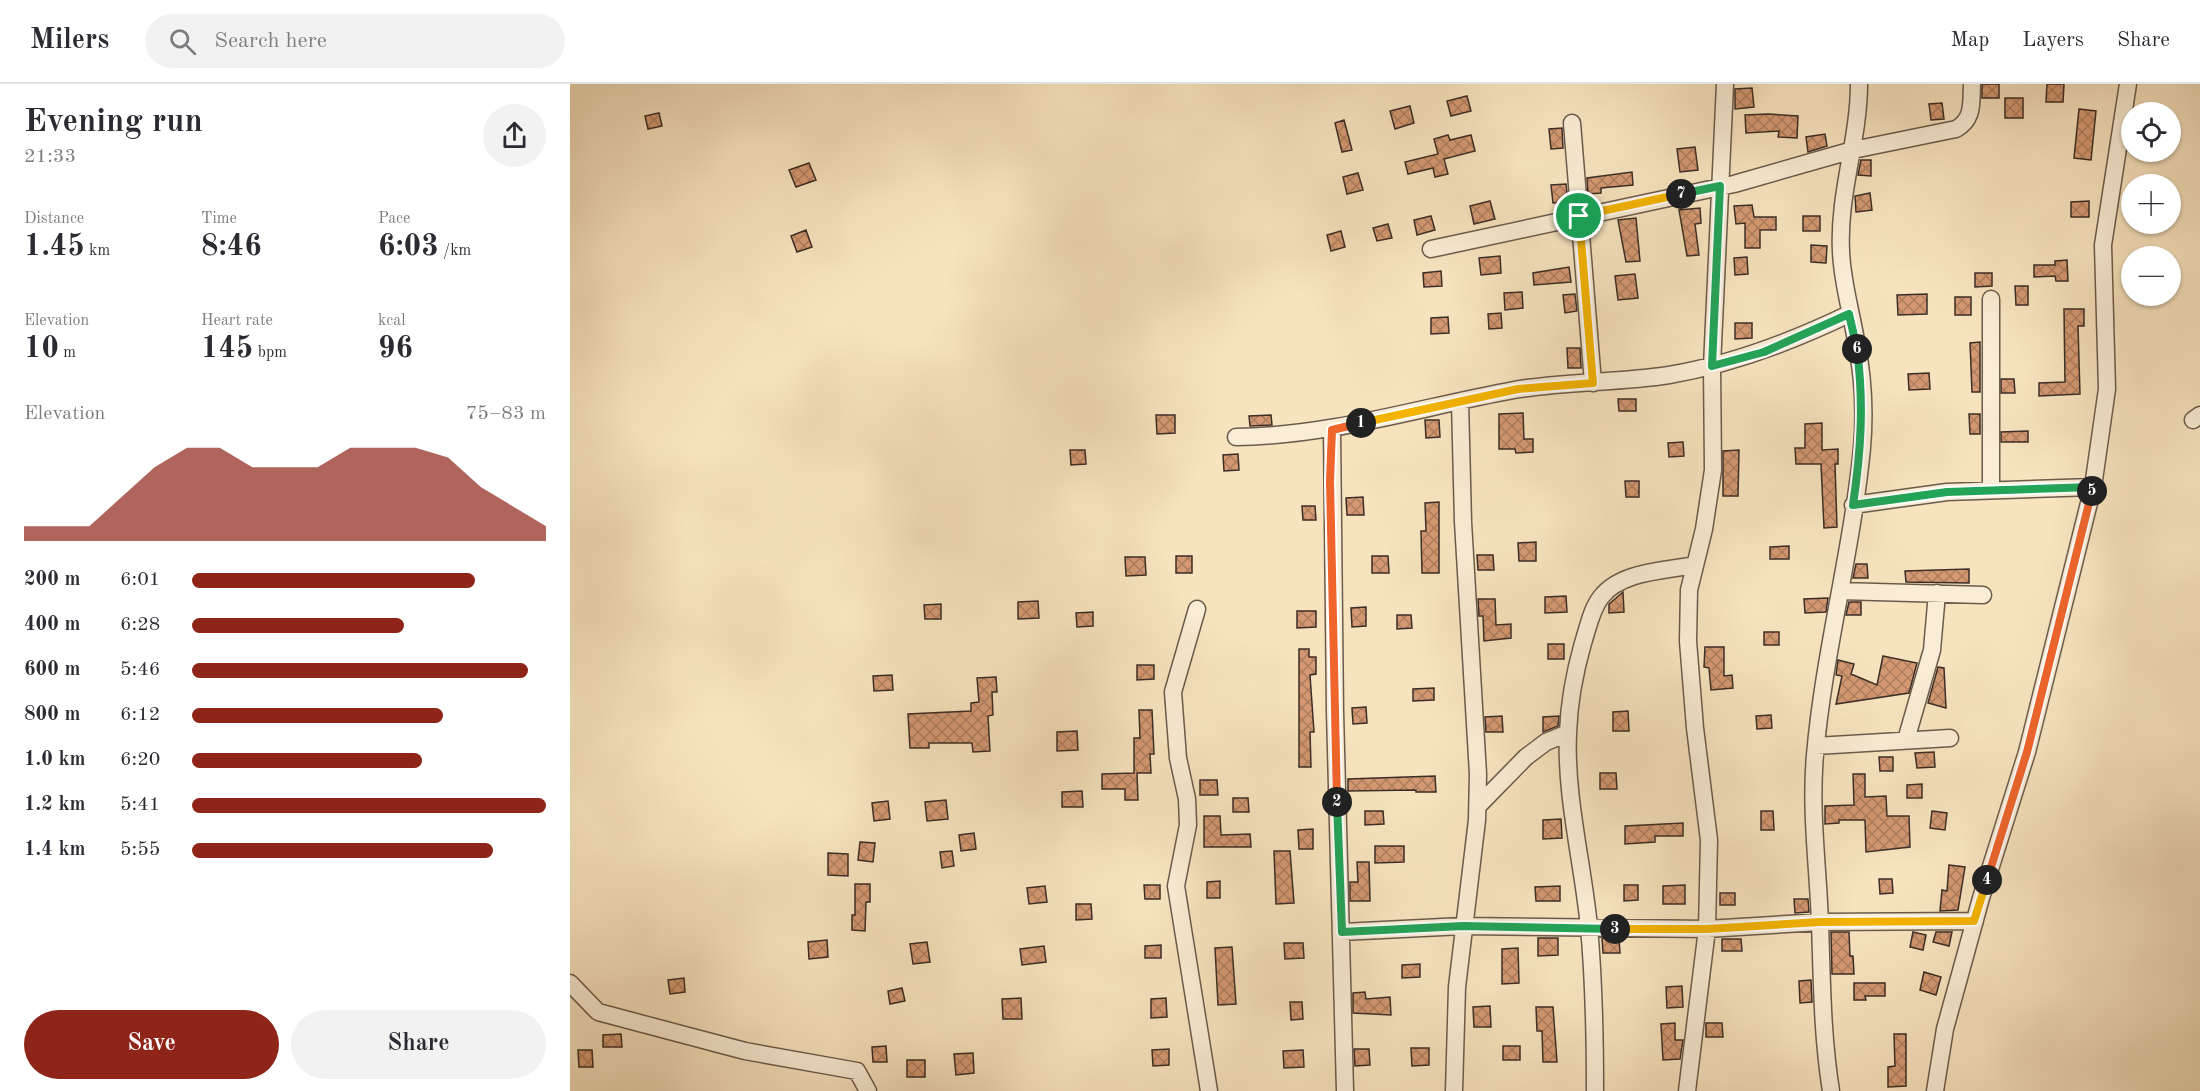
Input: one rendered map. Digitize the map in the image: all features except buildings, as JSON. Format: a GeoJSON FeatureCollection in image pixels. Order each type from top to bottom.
{"type":"FeatureCollection","features":[{"type":"Feature","properties":{"kind":"street"},"geometry":{"type":"LineString","coordinates":[[1687,1091],[1707,929],[1709,840],[1695,728],[1688,641],[1689,590],[1704,529],[1713,470],[1712,366],[1725,84]]}},
{"type":"Feature","properties":{"kind":"street"},"geometry":{"type":"LineString","coordinates":[[1831,1091],[1823,1041],[1820,922],[1814,824],[1816,746],[1827,661],[1862,446],[1862,392],[1856,340],[1845,296],[1840,249],[1843,198],[1853,150],[1859,84]]}},
{"type":"Feature","properties":{"kind":"street"},"geometry":{"type":"LineString","coordinates":[[1431,249],[1720,186],[1853,150],[1961,126],[1966,123],[1971,112],[1972,84]]}},
{"type":"Feature","properties":{"kind":"street"},"geometry":{"type":"LineString","coordinates":[[1935,1091],[1945,1029],[1974,921],[2027,752],[2093,487],[2107,389],[2103,245],[2128,84]]}},
{"type":"Feature","properties":{"kind":"street"},"geometry":{"type":"LineString","coordinates":[[1572,123],[1593,383]]}},
{"type":"Feature","properties":{"kind":"street"},"geometry":{"type":"LineString","coordinates":[[1991,299],[1991,490]]}},
{"type":"Feature","properties":{"kind":"street"},"geometry":{"type":"LineString","coordinates":[[1236,437],[1281,437],[1332,430],[1518,389],[1668,375],[1764,352],[1849,314]]}},
{"type":"Feature","properties":{"kind":"street"},"geometry":{"type":"LineString","coordinates":[[1454,1091],[1457,987],[1478,806],[1463,522],[1460,401]]}},
{"type":"Feature","properties":{"kind":"street"},"geometry":{"type":"LineString","coordinates":[[1332,430],[1335,701],[1345,1091]]}},
{"type":"Feature","properties":{"kind":"street"},"geometry":{"type":"LineString","coordinates":[[1853,505],[1947,492],[2093,487]]}},
{"type":"Feature","properties":{"kind":"street"},"geometry":{"type":"LineString","coordinates":[[1595,1091],[1595,1021],[1589,929],[1571,787],[1568,733],[1580,655],[1592,615],[1601,597],[1613,586],[1632,577],[1694,565]]}},
{"type":"Feature","properties":{"kind":"street"},"geometry":{"type":"LineString","coordinates":[[1840,591],[1983,595]]}},
{"type":"Feature","properties":{"kind":"street"},"geometry":{"type":"LineString","coordinates":[[1906,740],[1932,650],[1937,593]]}},
{"type":"Feature","properties":{"kind":"street"},"geometry":{"type":"LineString","coordinates":[[1197,609],[1173,692],[1178,758],[1187,799],[1188,825],[1176,886],[1209,1091]]}},
{"type":"Feature","properties":{"kind":"street"},"geometry":{"type":"LineString","coordinates":[[1478,806],[1545,741],[1568,733]]}},
{"type":"Feature","properties":{"kind":"street"},"geometry":{"type":"LineString","coordinates":[[1816,746],[1950,738]]}},
{"type":"Feature","properties":{"kind":"street"},"geometry":{"type":"LineString","coordinates":[[1342,932],[1463,926],[1707,929],[1820,922],[1974,921]]}},
{"type":"Feature","properties":{"kind":"street"},"geometry":{"type":"LineString","coordinates":[[570,983],[598,1012],[746,1051],[856,1071],[868,1091]]}},
{"type":"Feature","properties":{"kind":"route"},"geometry":{"type":"LineString","coordinates":[[1720,186],[1712,366],[1764,352],[1849,314],[1856,340],[1862,392],[1862,446],[1853,505],[1947,492],[2093,487],[2027,752],[1974,921],[1820,922],[1707,929],[1463,926],[1342,932],[1330,481],[1332,430],[1518,389],[1593,383],[1579,216],[1720,186]]}}]}
